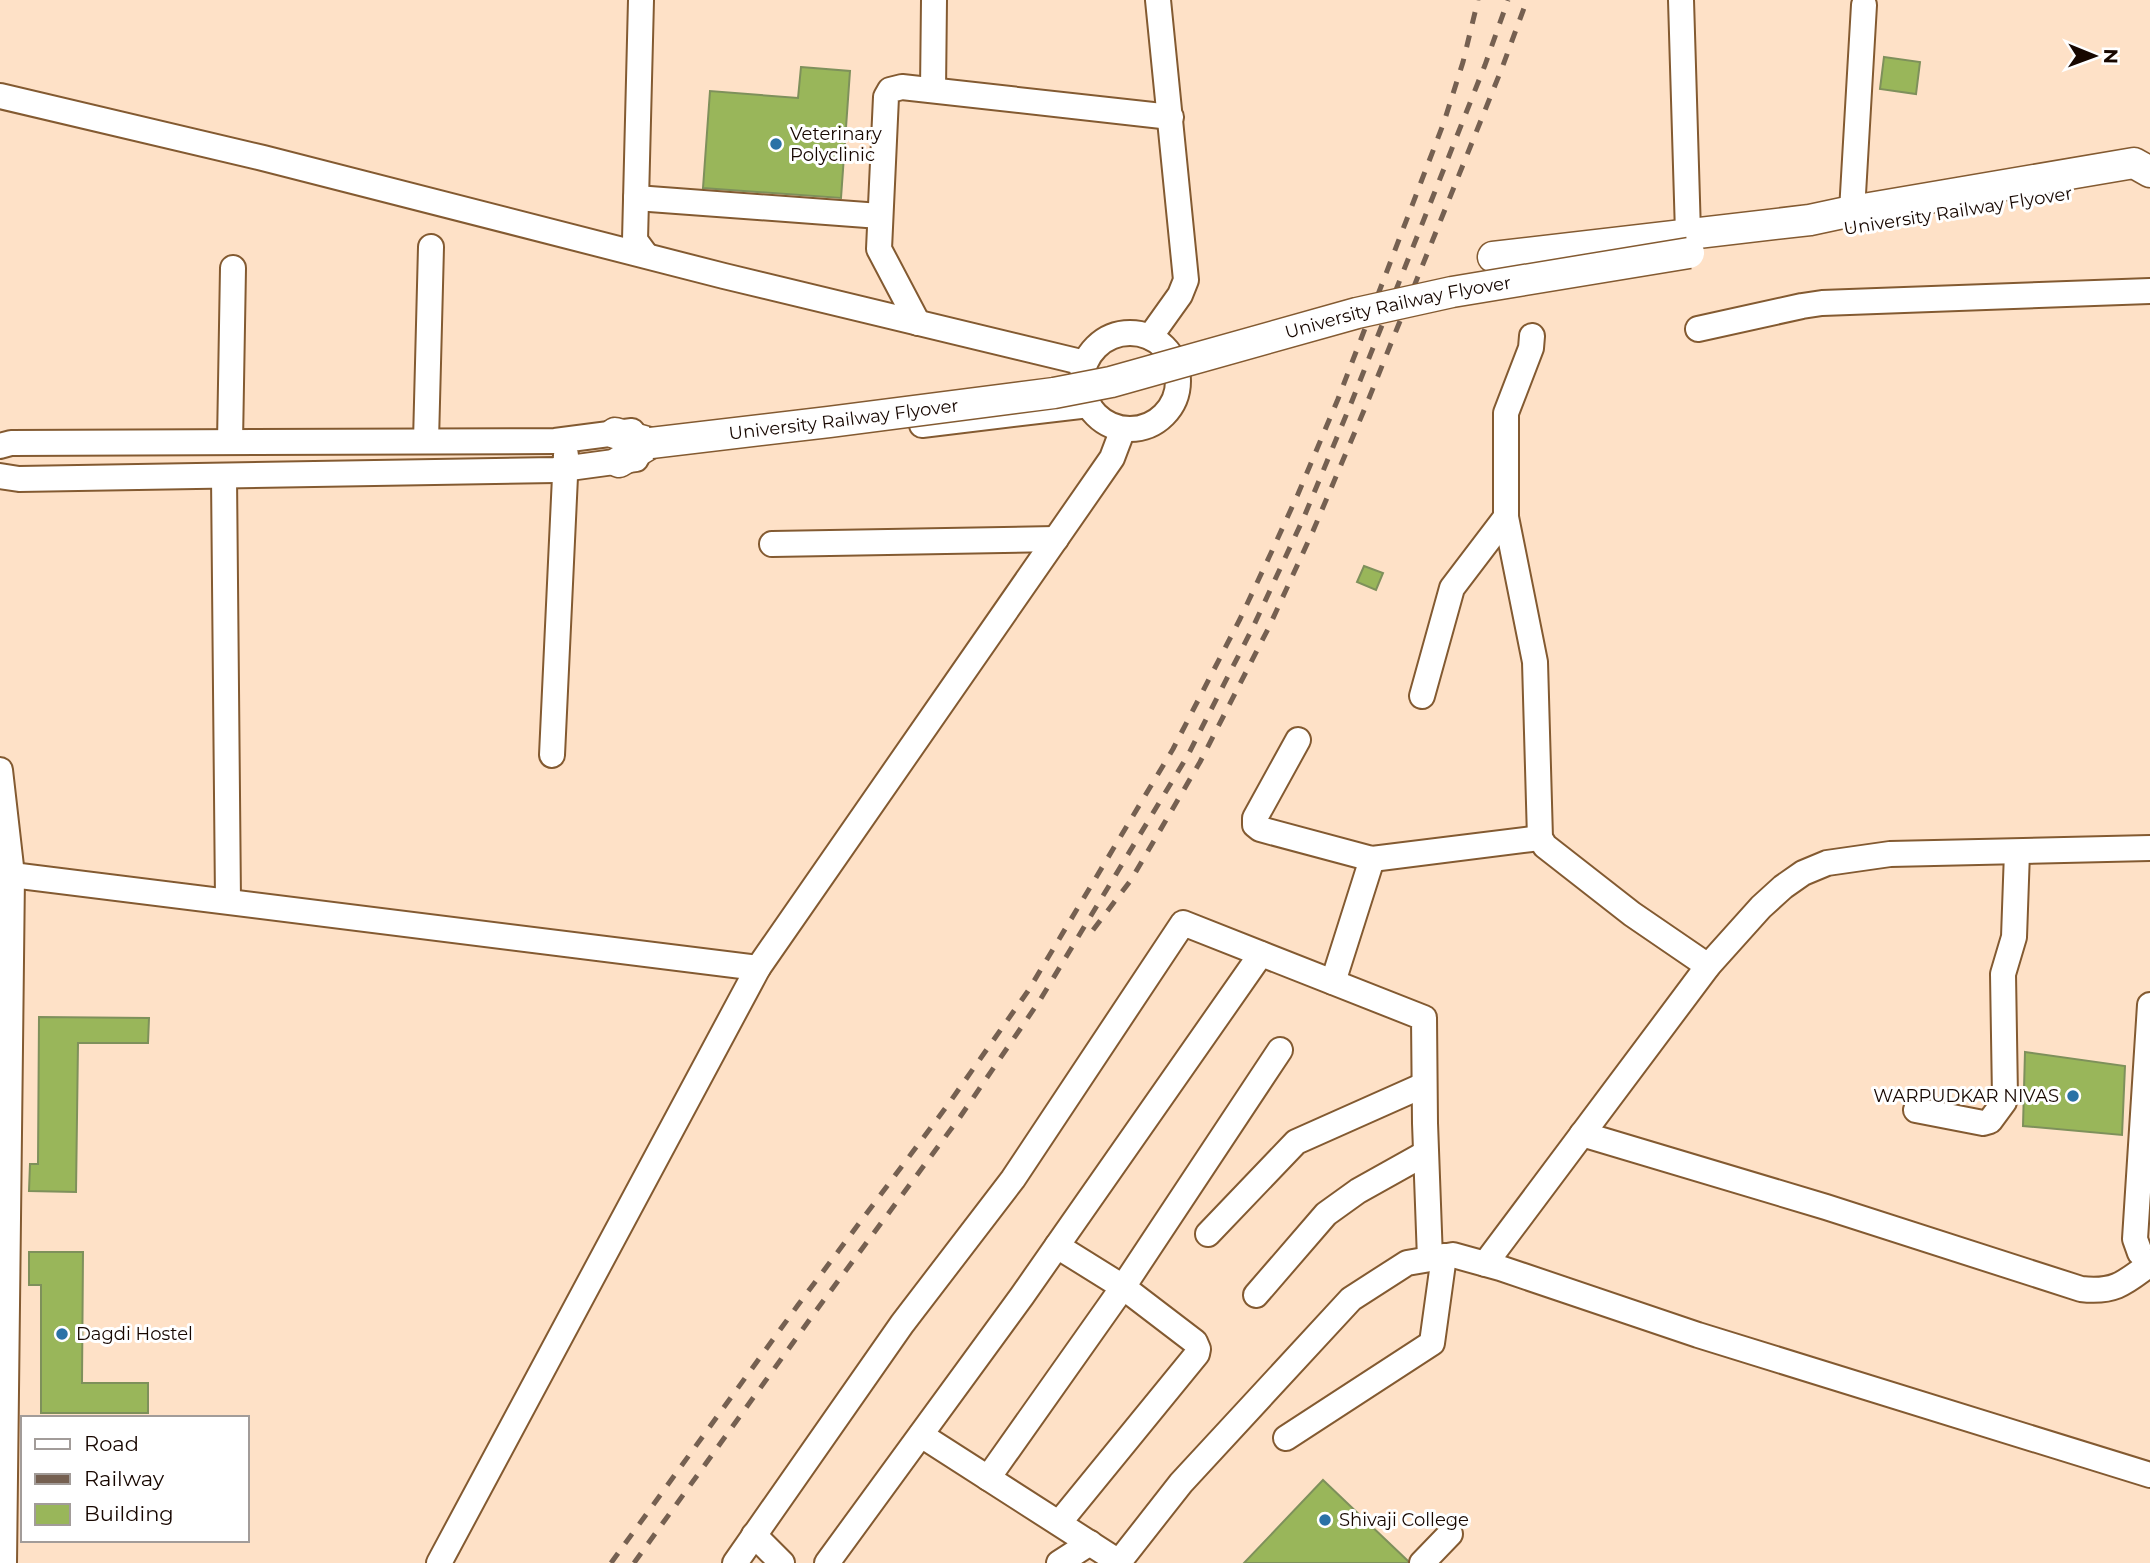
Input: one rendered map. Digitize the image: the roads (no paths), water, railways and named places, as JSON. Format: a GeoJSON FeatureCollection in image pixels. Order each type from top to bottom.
{"type":"FeatureCollection","features":[{"type":"Feature","properties":{"kind":"main road"},"geometry":{"type":"LineString","coordinates":[[1493,257],[1810,220],[2134,163],[2150,172]]}},
{"type":"Feature","properties":{"kind":"main road","name":"University Railway Flyover"},"geometry":{"type":"LineString","coordinates":[[617,447],[1054,393],[1111,382],[1357,313],[1452,292],[2150,181]]}},
{"type":"Feature","properties":{"kind":"street"},"geometry":{"type":"LineString","coordinates":[[641,0],[635,240],[646,256]]}},
{"type":"Feature","properties":{"kind":"street"},"geometry":{"type":"LineString","coordinates":[[933,90],[934,0]]}},
{"type":"Feature","properties":{"kind":"street"},"geometry":{"type":"LineString","coordinates":[[1150,337],[1180,295],[1186,280],[1158,0]]}},
{"type":"Feature","properties":{"kind":"street"},"geometry":{"type":"LineString","coordinates":[[1681,0],[1688,233]]}},
{"type":"Feature","properties":{"kind":"street"},"geometry":{"type":"LineString","coordinates":[[1852,211],[1864,5]]}},
{"type":"Feature","properties":{"kind":"street"},"geometry":{"type":"LineString","coordinates":[[918,323],[879,248],[886,96],[890,90],[902,87],[1171,117]]}},
{"type":"Feature","properties":{"kind":"street"},"geometry":{"type":"LineString","coordinates":[[0,96],[263,158],[918,323],[1084,370]]}},
{"type":"Feature","properties":{"kind":"street"},"geometry":{"type":"LineString","coordinates":[[636,198],[880,216]]}},
{"type":"Feature","properties":{"kind":"street"},"geometry":{"type":"LineString","coordinates":[[426,441],[431,247]]}},
{"type":"Feature","properties":{"kind":"street"},"geometry":{"type":"LineString","coordinates":[[230,442],[233,268]]}},
{"type":"Feature","properties":{"kind":"street"},"geometry":{"type":"LineString","coordinates":[[1698,329],[1822,303],[2150,291]]}},
{"type":"Feature","properties":{"kind":"street"},"geometry":{"type":"LineString","coordinates":[[1130,332],[1150,337],[1168,350],[1175,363],[1177,391],[1172,405],[1157,420],[1138,429],[1123,429],[1097,416],[1088,405],[1083,392],[1084,370],[1092,351],[1103,341],[1116,334],[1130,332]]}},
{"type":"Feature","properties":{"kind":"street"},"geometry":{"type":"LineString","coordinates":[[1532,336],[1531,348],[1506,413],[1506,517],[1535,662],[1540,838],[1545,846],[1632,914],[1708,966]]}},
{"type":"Feature","properties":{"kind":"street"},"geometry":{"type":"LineString","coordinates":[[0,476],[19,479],[566,469],[617,447],[1084,370]]}},
{"type":"Feature","properties":{"kind":"street"},"geometry":{"type":"LineString","coordinates":[[0,446],[11,443],[565,440],[617,447],[1088,405]]}},
{"type":"Feature","properties":{"kind":"street"},"geometry":{"type":"LineString","coordinates":[[439,1563],[758,968],[1112,458],[1123,429]]}},
{"type":"Feature","properties":{"kind":"street"},"geometry":{"type":"LineString","coordinates":[[552,755],[566,469],[565,440]]}},
{"type":"Feature","properties":{"kind":"street"},"geometry":{"type":"LineString","coordinates":[[224,476],[228,901]]}},
{"type":"Feature","properties":{"kind":"street"},"geometry":{"type":"LineString","coordinates":[[1422,696],[1452,587],[1506,517]]}},
{"type":"Feature","properties":{"kind":"street"},"geometry":{"type":"LineString","coordinates":[[772,544],[1056,539]]}},
{"type":"Feature","properties":{"kind":"street"},"geometry":{"type":"LineString","coordinates":[[1298,740],[1255,818],[1255,825],[1260,829],[1372,859],[1540,838]]}},
{"type":"Feature","properties":{"kind":"street"},"geometry":{"type":"LineString","coordinates":[[0,770],[4,847],[12,875],[4,1563]]}},
{"type":"Feature","properties":{"kind":"street"},"geometry":{"type":"LineString","coordinates":[[1485,1264],[1708,966],[1761,907],[1803,873],[1827,863],[1890,854],[2150,848]]}},
{"type":"Feature","properties":{"kind":"street"},"geometry":{"type":"LineString","coordinates":[[1916,1110],[1983,1123],[1990,1121],[2004,1102],[2003,974],[2014,937],[2017,852]]}},
{"type":"Feature","properties":{"kind":"street"},"geometry":{"type":"LineString","coordinates":[[1333,982],[1372,859]]}},
{"type":"Feature","properties":{"kind":"street"},"geometry":{"type":"LineString","coordinates":[[12,875],[758,968]]}},
{"type":"Feature","properties":{"kind":"street"},"geometry":{"type":"LineString","coordinates":[[735,1563],[902,1324],[1013,1179],[1183,923],[1424,1018],[1426,1153],[1437,1257],[1432,1343],[1286,1438]]}},
{"type":"Feature","properties":{"kind":"street"},"geometry":{"type":"LineString","coordinates":[[827,1563],[1057,1245],[1261,954]]}},
{"type":"Feature","properties":{"kind":"street"},"geometry":{"type":"LineString","coordinates":[[1582,1134],[2081,1289],[2097,1291],[2123,1285],[2150,1262],[2140,1253],[2135,1239],[2150,1005]]}},
{"type":"Feature","properties":{"kind":"street"},"geometry":{"type":"LineString","coordinates":[[988,1478],[1123,1287],[1280,1050]]}},
{"type":"Feature","properties":{"kind":"street"},"geometry":{"type":"LineString","coordinates":[[1208,1234],[1296,1142],[1424,1086]]}},
{"type":"Feature","properties":{"kind":"street"},"geometry":{"type":"LineString","coordinates":[[1256,1294],[1326,1214],[1358,1191],[1426,1153]]}},
{"type":"Feature","properties":{"kind":"street"},"geometry":{"type":"LineString","coordinates":[[1057,1245],[1123,1287],[1195,1342],[1198,1349],[1197,1354],[1059,1523]]}},
{"type":"Feature","properties":{"kind":"street"},"geometry":{"type":"LineString","coordinates":[[921,1435],[1119,1562],[1181,1483],[1351,1300],[1407,1263],[1453,1255],[1698,1335],[2150,1475]]}},
{"type":"Feature","properties":{"kind":"street"},"geometry":{"type":"LineString","coordinates":[[1422,1563],[1450,1534]]}},
{"type":"Feature","properties":{"kind":"street"},"geometry":{"type":"LineString","coordinates":[[754,1535],[782,1563]]}},
{"type":"Feature","properties":{"kind":"street"},"geometry":{"type":"LineString","coordinates":[[1059,1563],[1090,1543]]}},
{"type":"Feature","properties":{"kind":"railway"},"geometry":{"type":"LineString","coordinates":[[611,1563],[798,1305],[947,1106],[1028,991],[1173,749],[1240,619],[1298,494],[1338,399],[1444,122],[1463,62],[1478,0]]}},
{"type":"Feature","properties":{"kind":"railway"},"geometry":{"type":"LineString","coordinates":[[634,1563],[960,1117],[1040,1000],[1188,755],[1254,625],[1304,517],[1485,65],[1508,0]]}},
{"type":"Feature","properties":{"kind":"railway"},"geometry":{"type":"LineString","coordinates":[[1093,930],[1131,880],[1200,762],[1269,627],[1365,408],[1527,0]]}},
{"type":"Feature","properties":{"kind":"place","name":"Veterinary Polyclinic"},"geometry":{"type":"Point","coordinates":[776,144]}},
{"type":"Feature","properties":{"kind":"place","name":"WARPUDKAR NIVAS"},"geometry":{"type":"Point","coordinates":[2073,1096]}},
{"type":"Feature","properties":{"kind":"place","name":"Dagdi Hostel"},"geometry":{"type":"Point","coordinates":[62,1334]}},
{"type":"Feature","properties":{"kind":"place","name":"Shivaji College"},"geometry":{"type":"Point","coordinates":[1325,1520]}}]}
